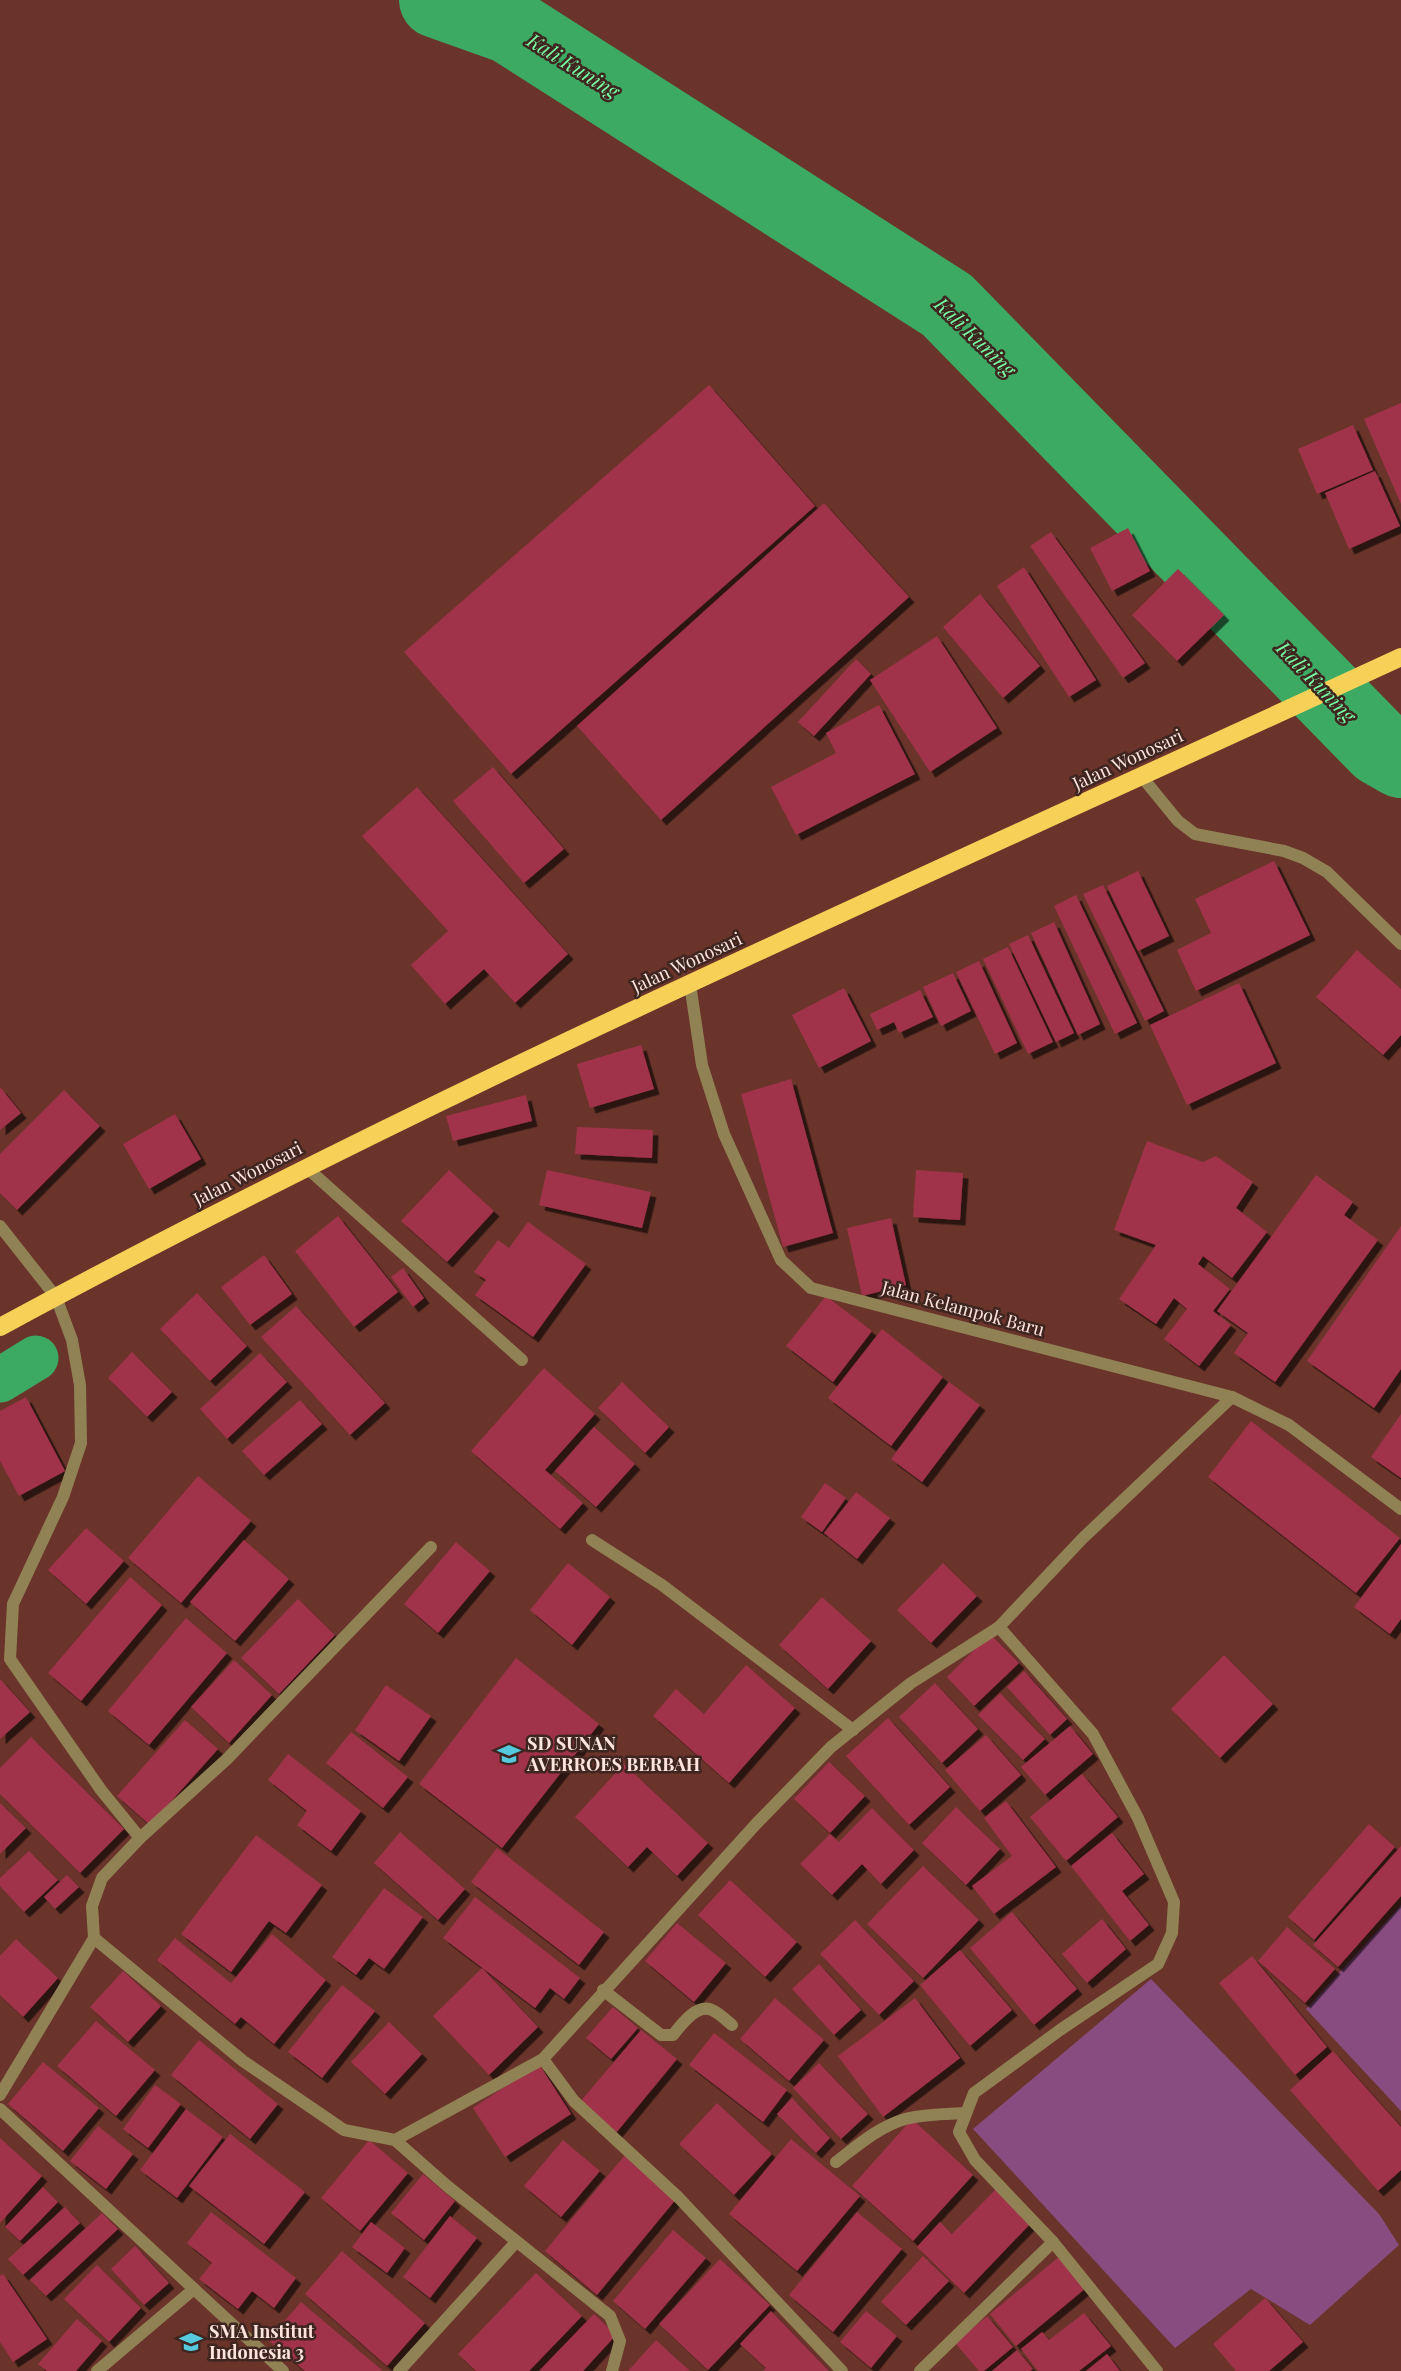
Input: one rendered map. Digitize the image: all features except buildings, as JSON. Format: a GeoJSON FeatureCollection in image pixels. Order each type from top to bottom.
{"type":"FeatureCollection","features":[{"type":"Feature","properties":{"kind":"highway","name":"Jalan Wonosari"},"geometry":{"type":"LineString","coordinates":[[0,1327],[307,1167],[690,984],[1401,657]]}},
{"type":"Feature","properties":{"kind":"street"},"geometry":{"type":"LineString","coordinates":[[1142,777],[1178,821],[1195,834],[1284,851],[1303,858],[1327,872],[1401,944]]}},
{"type":"Feature","properties":{"kind":"street","name":"Jalan Kelampok Baru"},"geometry":{"type":"LineString","coordinates":[[690,984],[702,1065],[724,1134],[781,1260],[811,1288],[1232,1397],[1289,1425],[1401,1509]]}},
{"type":"Feature","properties":{"kind":"street"},"geometry":{"type":"LineString","coordinates":[[307,1167],[522,1360]]}},
{"type":"Feature","properties":{"kind":"street"},"geometry":{"type":"LineString","coordinates":[[0,1226],[56,1297],[72,1340],[80,1385],[81,1443],[63,1497],[13,1605],[10,1659],[101,1790],[140,1838]]}},
{"type":"Feature","properties":{"kind":"street"},"geometry":{"type":"LineString","coordinates":[[395,2140],[543,2059],[603,1990],[756,1824],[831,1747],[911,1683],[999,1627],[1082,1539],[1232,1397]]}},
{"type":"Feature","properties":{"kind":"street"},"geometry":{"type":"LineString","coordinates":[[592,1539],[662,1585],[853,1730]]}},
{"type":"Feature","properties":{"kind":"street"},"geometry":{"type":"LineString","coordinates":[[0,2095],[94,1938],[92,1906],[102,1878],[140,1838],[227,1759],[431,1547]]}},
{"type":"Feature","properties":{"kind":"street"},"geometry":{"type":"LineString","coordinates":[[999,1627],[1093,1734],[1138,1818],[1174,1902],[1173,1922],[1172,1933],[1158,1964],[1060,2030],[974,2093],[959,2132],[975,2160],[1053,2242],[1157,2371]]}},
{"type":"Feature","properties":{"kind":"street"},"geometry":{"type":"LineString","coordinates":[[94,1938],[243,2061],[344,2130],[395,2140],[516,2242],[610,2316],[620,2341],[612,2371]]}},
{"type":"Feature","properties":{"kind":"street"},"geometry":{"type":"LineString","coordinates":[[603,1990],[661,2036],[673,2035],[690,2015],[706,2009],[712,2010],[732,2025]]}},
{"type":"Feature","properties":{"kind":"street"},"geometry":{"type":"LineString","coordinates":[[543,2059],[574,2101],[679,2198],[842,2371]]}},
{"type":"Feature","properties":{"kind":"street"},"geometry":{"type":"LineString","coordinates":[[0,2109],[283,2371]]}},
{"type":"Feature","properties":{"kind":"street"},"geometry":{"type":"LineString","coordinates":[[836,2162],[868,2138],[896,2123],[907,2119],[966,2113]]}},
{"type":"Feature","properties":{"kind":"street"},"geometry":{"type":"LineString","coordinates":[[399,2371],[516,2242]]}},
{"type":"Feature","properties":{"kind":"street"},"geometry":{"type":"LineString","coordinates":[[920,2371],[1053,2242]]}},
{"type":"Feature","properties":{"kind":"street"},"geometry":{"type":"LineString","coordinates":[[97,2371],[194,2289]]}},
{"type":"Feature","properties":{"kind":"shaded area"},"geometry":{"type":"Polygon","coordinates":[[[1401,1905],[1401,2111],[1306,2009],[1401,1905]]]}},
{"type":"Feature","properties":{"kind":"shaded area"},"geometry":{"type":"Polygon","coordinates":[[[1151,1979],[1379,2214],[1399,2245],[1310,2325],[1251,2289],[1175,2348],[973,2129],[1151,1979]]]}},
{"type":"Feature","properties":{"kind":"waterway","name":"Kali Kuning"},"geometry":{"type":"LineString","coordinates":[[437,0],[510,26],[947,305],[1380,748],[1401,760]]}},
{"type":"Feature","properties":{"kind":"waterway"},"geometry":{"type":"LineString","coordinates":[[0,1380],[36,1358]]}},
{"type":"Feature","properties":{"kind":"place","name":"SD SUNAN AVERROES BERBAH"},"geometry":{"type":"Point","coordinates":[509,1754]}},
{"type":"Feature","properties":{"kind":"place","name":"SMA Institut Indonesia 3"},"geometry":{"type":"Point","coordinates":[191,2342]}}]}
